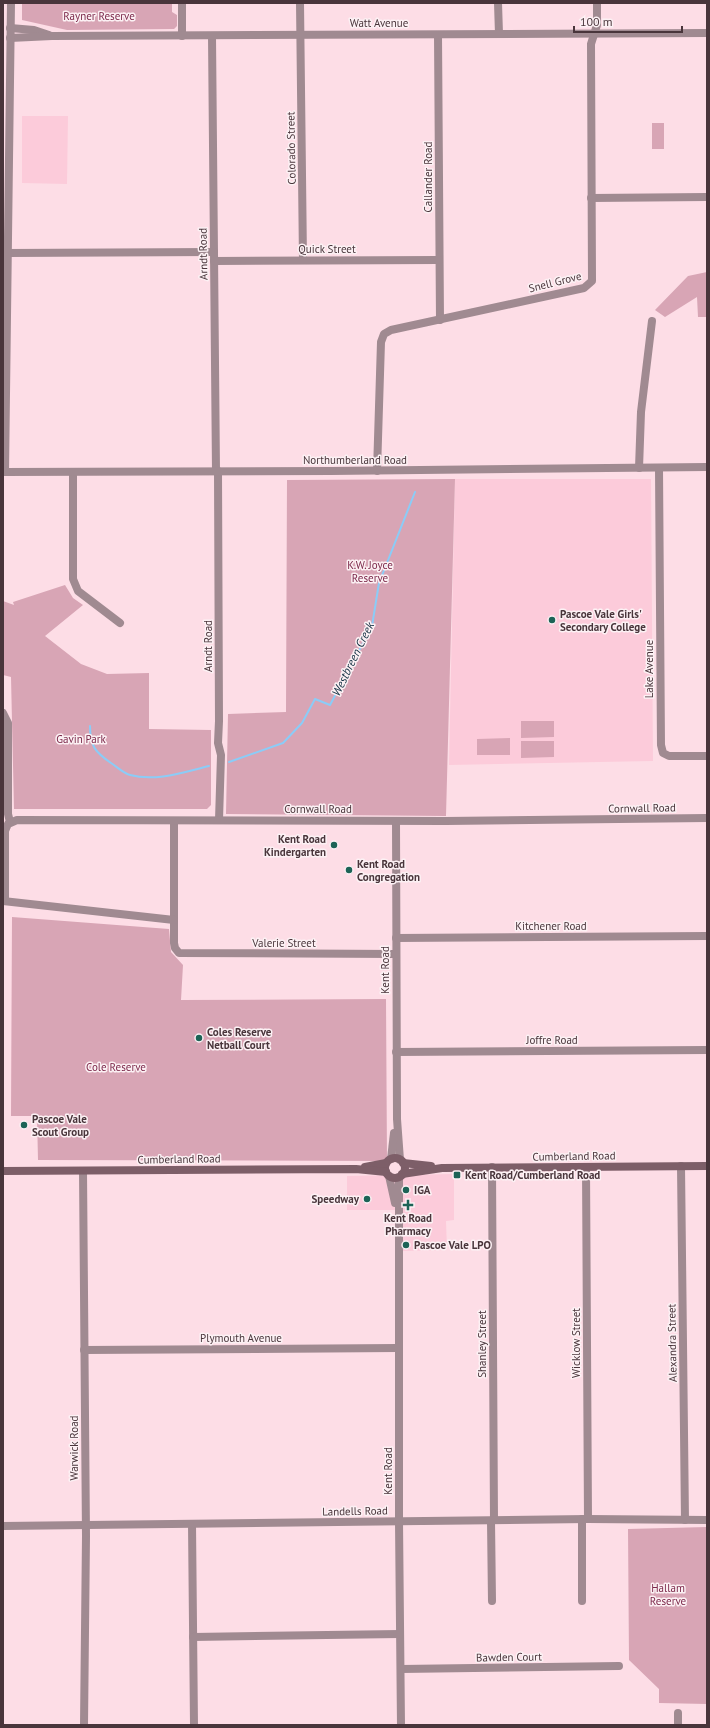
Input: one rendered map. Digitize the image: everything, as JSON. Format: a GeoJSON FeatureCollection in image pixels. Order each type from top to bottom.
{"type":"FeatureCollection","features":[{"type":"Feature","properties":{"kind":"main road"},"geometry":{"type":"LineString","coordinates":[[388,1161],[401,1161],[404,1168],[401,1175],[394,1178],[388,1174],[388,1161]]}},
{"type":"Feature","properties":{"kind":"main road","name":"Cumberland Road"},"geometry":{"type":"LineString","coordinates":[[356,1169],[388,1161]]}},
{"type":"Feature","properties":{"kind":"main road","name":"Cumberland Road"},"geometry":{"type":"LineString","coordinates":[[401,1161],[442,1168]]}},
{"type":"Feature","properties":{"kind":"main road","name":"Cumberland Road"},"geometry":{"type":"LineString","coordinates":[[401,1175],[442,1168],[707,1166]]}},
{"type":"Feature","properties":{"kind":"main road","name":"Cumberland Road"},"geometry":{"type":"LineString","coordinates":[[3,1172],[356,1169],[388,1174]]}},
{"type":"Feature","properties":{"kind":"street"},"geometry":{"type":"LineString","coordinates":[[4,472],[7,253],[6,159],[10,38],[10,28],[7,15],[11,3]]}},
{"type":"Feature","properties":{"kind":"street"},"geometry":{"type":"LineString","coordinates":[[182,3],[182,36]]}},
{"type":"Feature","properties":{"kind":"street","name":"Colorado Street"},"geometry":{"type":"LineString","coordinates":[[300,3],[302,260]]}},
{"type":"Feature","properties":{"kind":"street"},"geometry":{"type":"LineString","coordinates":[[498,3],[499,34]]}},
{"type":"Feature","properties":{"kind":"street","name":"Snell Grove"},"geometry":{"type":"LineString","coordinates":[[377,470],[382,338],[387,332],[584,288],[589,285],[593,278],[591,44],[597,25],[597,3]]}},
{"type":"Feature","properties":{"kind":"street","name":"Watt Avenue"},"geometry":{"type":"LineString","coordinates":[[10,28],[34,30],[52,36]]}},
{"type":"Feature","properties":{"kind":"street","name":"Watt Avenue"},"geometry":{"type":"LineString","coordinates":[[10,38],[52,36],[707,33]]}},
{"type":"Feature","properties":{"kind":"street","name":"Callander Road"},"geometry":{"type":"LineString","coordinates":[[438,34],[440,320]]}},
{"type":"Feature","properties":{"kind":"street","name":"Arndt Road"},"geometry":{"type":"LineString","coordinates":[[212,36],[217,471],[218,739],[221,755],[219,820]]}},
{"type":"Feature","properties":{"kind":"street"},"geometry":{"type":"LineString","coordinates":[[592,198],[707,197]]}},
{"type":"Feature","properties":{"kind":"street"},"geometry":{"type":"LineString","coordinates":[[7,253],[214,252]]}},
{"type":"Feature","properties":{"kind":"street","name":"Quick Street"},"geometry":{"type":"LineString","coordinates":[[214,261],[440,260]]}},
{"type":"Feature","properties":{"kind":"street"},"geometry":{"type":"LineString","coordinates":[[639,468],[641,412],[652,321]]}},
{"type":"Feature","properties":{"kind":"street","name":"Northumberland Road"},"geometry":{"type":"LineString","coordinates":[[4,472],[707,467]]}},
{"type":"Feature","properties":{"kind":"street","name":"Lake Avenue"},"geometry":{"type":"LineString","coordinates":[[659,468],[661,745],[663,753],[669,756],[707,756]]}},
{"type":"Feature","properties":{"kind":"street"},"geometry":{"type":"LineString","coordinates":[[73,472],[73,579],[78,591],[120,622]]}},
{"type":"Feature","properties":{"kind":"street"},"geometry":{"type":"LineString","coordinates":[[3,713],[8,723],[8,814],[10,822],[6,827],[4,838],[4,901],[174,920],[174,820]]}},
{"type":"Feature","properties":{"kind":"street","name":"Cornwall Road"},"geometry":{"type":"LineString","coordinates":[[10,822],[21,820],[396,821],[707,818]]}},
{"type":"Feature","properties":{"kind":"street","name":"Kent Road"},"geometry":{"type":"LineString","coordinates":[[396,821],[396,1119],[401,1161]]}},
{"type":"Feature","properties":{"kind":"street","name":"Valerie Street"},"geometry":{"type":"LineString","coordinates":[[174,920],[175,948],[179,953],[396,954]]}},
{"type":"Feature","properties":{"kind":"street","name":"Kitchener Road"},"geometry":{"type":"LineString","coordinates":[[396,938],[707,936]]}},
{"type":"Feature","properties":{"kind":"street","name":"Joffre Road"},"geometry":{"type":"LineString","coordinates":[[396,1052],[707,1050]]}},
{"type":"Feature","properties":{"kind":"street","name":"Kent Road"},"geometry":{"type":"LineString","coordinates":[[388,1161],[396,1119]]}},
{"type":"Feature","properties":{"kind":"street","name":"Wicklow Street"},"geometry":{"type":"LineString","coordinates":[[582,1601],[585,1519],[586,1166]]}},
{"type":"Feature","properties":{"kind":"street","name":"Alexandra Street"},"geometry":{"type":"LineString","coordinates":[[681,1166],[685,1520]]}},
{"type":"Feature","properties":{"kind":"street","name":"Shanley Street"},"geometry":{"type":"LineString","coordinates":[[492,1167],[492,1601]]}},
{"type":"Feature","properties":{"kind":"street","name":"Warwick Road"},"geometry":{"type":"LineString","coordinates":[[83,1171],[86,1526],[84,1725]]}},
{"type":"Feature","properties":{"kind":"street","name":"Kent Road"},"geometry":{"type":"LineString","coordinates":[[388,1174],[398,1217]]}},
{"type":"Feature","properties":{"kind":"street","name":"Kent Road"},"geometry":{"type":"LineString","coordinates":[[401,1175],[398,1217],[401,1725]]}},
{"type":"Feature","properties":{"kind":"street","name":"Plymouth Avenue"},"geometry":{"type":"LineString","coordinates":[[84,1350],[398,1348]]}},
{"type":"Feature","properties":{"kind":"street","name":"Landells Road"},"geometry":{"type":"LineString","coordinates":[[3,1526],[585,1519],[707,1520]]}},
{"type":"Feature","properties":{"kind":"street"},"geometry":{"type":"LineString","coordinates":[[192,1524],[194,1725]]}},
{"type":"Feature","properties":{"kind":"street"},"geometry":{"type":"LineString","coordinates":[[193,1637],[400,1634]]}},
{"type":"Feature","properties":{"kind":"street","name":"Bawden Court"},"geometry":{"type":"LineString","coordinates":[[400,1669],[619,1666]]}},
{"type":"Feature","properties":{"kind":"street"},"geometry":{"type":"LineString","coordinates":[[678,1714],[678,1725]]}},
{"type":"Feature","properties":{"kind":"shaded area"},"geometry":{"type":"Polygon","coordinates":[[[22,116],[68,116],[67,184],[22,183],[22,116]]]}},
{"type":"Feature","properties":{"kind":"shaded area","name":"Pascoe Vale Girls' Secondary College"},"geometry":{"type":"Polygon","coordinates":[[[455,479],[651,479],[653,761],[449,765],[455,479]]]}},
{"type":"Feature","properties":{"kind":"shaded area"},"geometry":{"type":"Polygon","coordinates":[[[454,1174],[454,1220],[446,1221],[447,1250],[403,1251],[400,1210],[347,1210],[347,1176],[454,1174]]]}},
{"type":"Feature","properties":{"kind":"green space","name":"Rayner Reserve"},"geometry":{"type":"Polygon","coordinates":[[[22,3],[172,3],[172,12],[177,15],[177,26],[174,29],[67,30],[22,20],[22,3]]]}},
{"type":"Feature","properties":{"kind":"green space"},"geometry":{"type":"Polygon","coordinates":[[[652,123],[664,123],[664,149],[652,149],[652,123]]]}},
{"type":"Feature","properties":{"kind":"green space"},"geometry":{"type":"Polygon","coordinates":[[[707,272],[707,317],[698,317],[697,297],[665,317],[655,310],[688,276],[707,272]]]}},
{"type":"Feature","properties":{"kind":"green space","name":"K.W. Joyce Reserve"},"geometry":{"type":"Polygon","coordinates":[[[455,479],[446,816],[226,814],[228,714],[286,712],[287,480],[455,479]]]}},
{"type":"Feature","properties":{"kind":"green space","name":"Gavin Park"},"geometry":{"type":"Polygon","coordinates":[[[65,585],[73,598],[83,605],[45,636],[81,664],[107,674],[149,673],[149,729],[211,730],[211,805],[207,809],[14,809],[11,677],[3,675],[3,601],[14,605],[13,602],[65,585]]]}},
{"type":"Feature","properties":{"kind":"green space"},"geometry":{"type":"Polygon","coordinates":[[[521,721],[554,721],[554,737],[521,738],[521,721]]]}},
{"type":"Feature","properties":{"kind":"green space"},"geometry":{"type":"Polygon","coordinates":[[[510,738],[510,755],[477,755],[477,739],[510,738]]]}},
{"type":"Feature","properties":{"kind":"green space"},"geometry":{"type":"Polygon","coordinates":[[[521,741],[554,741],[554,757],[521,758],[521,741]]]}},
{"type":"Feature","properties":{"kind":"green space","name":"Cole Reserve"},"geometry":{"type":"Polygon","coordinates":[[[12,917],[169,929],[171,952],[183,965],[181,1000],[386,999],[387,1161],[38,1160],[37,1116],[11,1116],[12,917]]]}},
{"type":"Feature","properties":{"kind":"green space","name":"Hallam Reserve"},"geometry":{"type":"Polygon","coordinates":[[[707,1527],[707,1704],[659,1703],[659,1689],[629,1660],[628,1529],[707,1527]]]}},
{"type":"Feature","properties":{"kind":"waterway","name":"Westbreen Creek"},"geometry":{"type":"LineString","coordinates":[[229,762],[283,743],[302,723],[315,699],[330,705],[372,626],[379,583],[415,492]]}},
{"type":"Feature","properties":{"kind":"waterway","name":"Westbreen Creek"},"geometry":{"type":"LineString","coordinates":[[90,726],[92,744],[97,752],[120,770],[130,775],[140,777],[160,777],[209,766]]}},
{"type":"Feature","properties":{"kind":"place","name":"Pascoe Vale Girls' Secondary College"},"geometry":{"type":"Point","coordinates":[552,620]}},
{"type":"Feature","properties":{"kind":"place","name":"Kent Road Kindergarten"},"geometry":{"type":"Point","coordinates":[334,845]}},
{"type":"Feature","properties":{"kind":"place","name":"Kent Road Congregation"},"geometry":{"type":"Point","coordinates":[349,870]}},
{"type":"Feature","properties":{"kind":"place","name":"Coles Reserve Netball Court"},"geometry":{"type":"Point","coordinates":[199,1038]}},
{"type":"Feature","properties":{"kind":"place","name":"Pascoe Vale Scout Group"},"geometry":{"type":"Point","coordinates":[24,1125]}},
{"type":"Feature","properties":{"kind":"place","name":"Kent Road/Cumberland Road"},"geometry":{"type":"Point","coordinates":[457,1175]}},
{"type":"Feature","properties":{"kind":"place","name":"IGA"},"geometry":{"type":"Point","coordinates":[406,1190]}},
{"type":"Feature","properties":{"kind":"place","name":"Speedway"},"geometry":{"type":"Point","coordinates":[367,1199]}},
{"type":"Feature","properties":{"kind":"place","name":"Kent Road Pharmacy"},"geometry":{"type":"Point","coordinates":[408,1205]}},
{"type":"Feature","properties":{"kind":"place","name":"Pascoe Vale LPO"},"geometry":{"type":"Point","coordinates":[406,1245]}}]}
